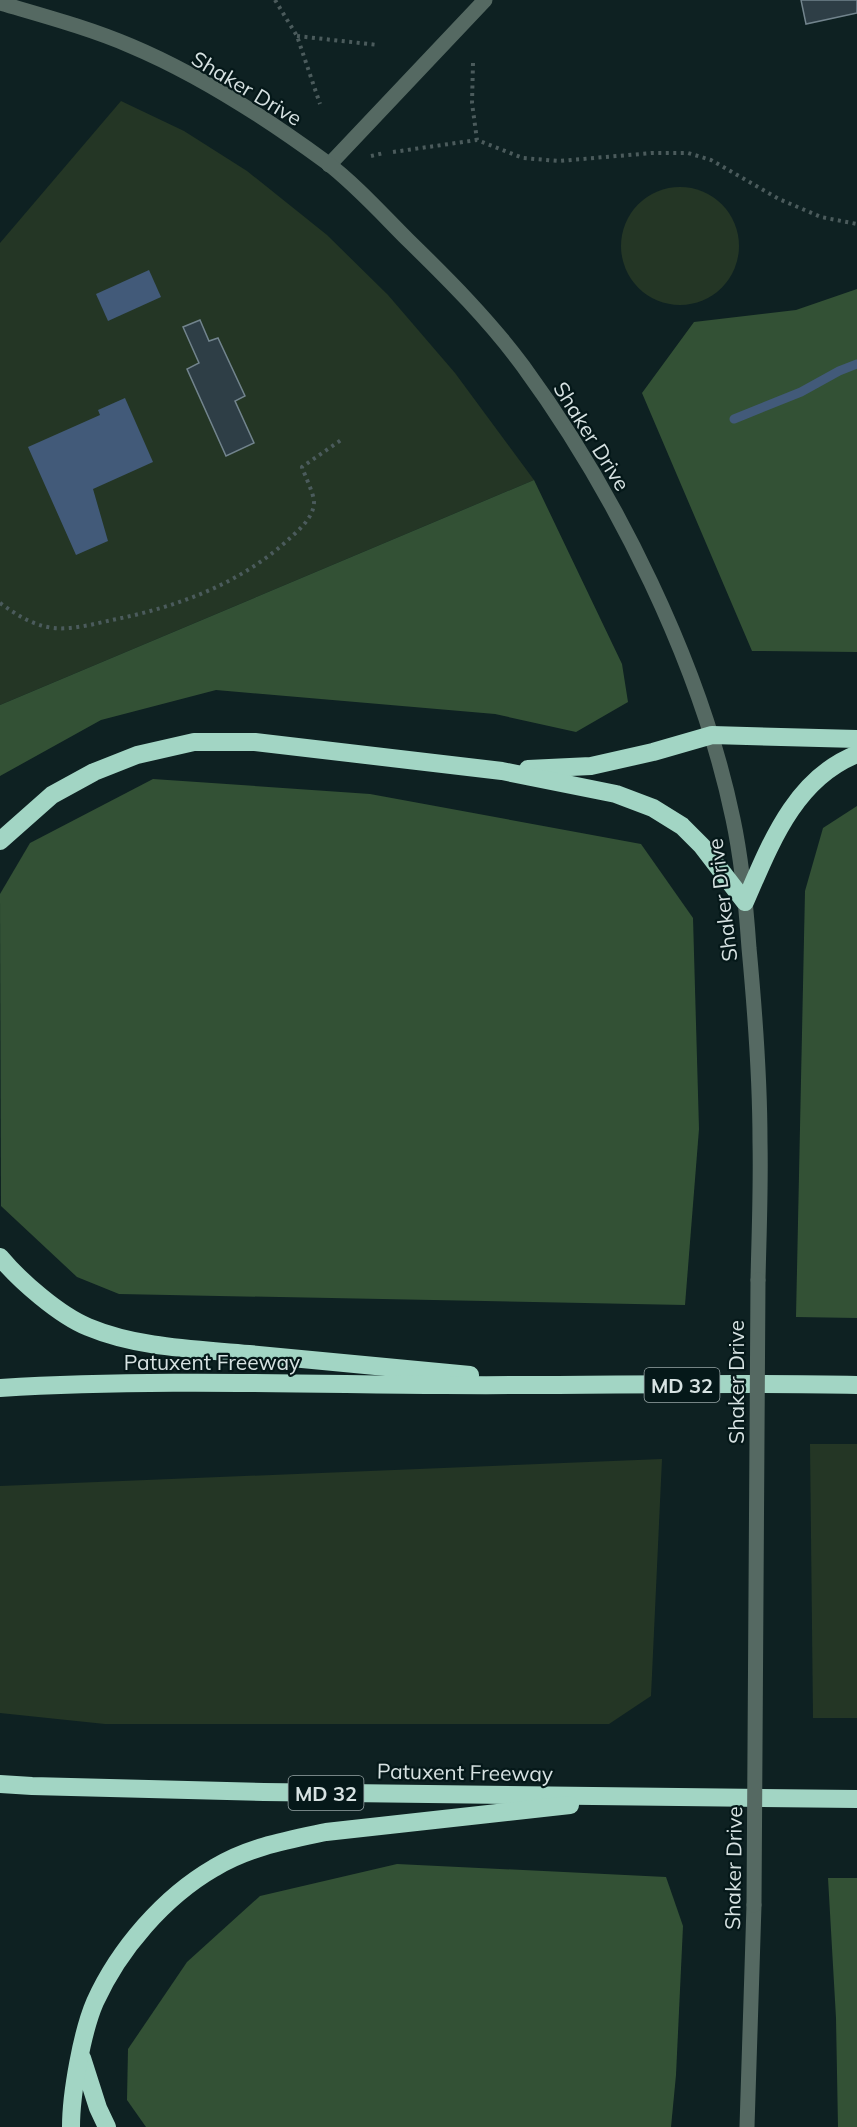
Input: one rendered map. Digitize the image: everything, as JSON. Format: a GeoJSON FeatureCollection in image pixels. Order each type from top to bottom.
{"type":"FeatureCollection","features":[{"type":"Feature","properties":{"kind":"highway"},"geometry":{"type":"LineString","coordinates":[[502,771],[591,766],[653,752],[712,735],[857,739]]}},
{"type":"Feature","properties":{"kind":"highway"},"geometry":{"type":"LineString","coordinates":[[0,842],[52,795],[93,772],[136,755],[194,742],[255,742],[502,771],[616,794],[653,808],[682,826],[702,846],[745,902],[788,813],[805,790],[823,773],[857,754]]}},
{"type":"Feature","properties":{"kind":"highway"},"geometry":{"type":"LineString","coordinates":[[0,1257],[47,1302],[87,1327],[126,1339],[178,1348],[589,1386]]}},
{"type":"Feature","properties":{"kind":"highway"},"geometry":{"type":"LineString","coordinates":[[775,1383],[857,1377]]}},
{"type":"Feature","properties":{"kind":"highway","name":"Patuxent Freeway"},"geometry":{"type":"LineString","coordinates":[[0,1388],[181,1384],[589,1386],[775,1383],[857,1385]]}},
{"type":"Feature","properties":{"kind":"highway","name":"Patuxent Freeway"},"geometry":{"type":"LineString","coordinates":[[0,1784],[253,1792],[857,1799]]}},
{"type":"Feature","properties":{"kind":"highway"},"geometry":{"type":"LineString","coordinates":[[71,2127],[71,2113],[81,2054],[95,2004],[113,1970],[147,1924],[179,1892],[215,1867],[250,1851],[326,1832],[652,1796]]}},
{"type":"Feature","properties":{"kind":"highway"},"geometry":{"type":"LineString","coordinates":[[81,2054],[98,2108],[107,2127]]}},
{"type":"Feature","properties":{"kind":"street"},"geometry":{"type":"LineString","coordinates":[[329,165],[485,0]]}},
{"type":"Feature","properties":{"kind":"street","name":"Shaker Drive"},"geometry":{"type":"LineString","coordinates":[[0,3],[59,20],[132,47],[200,81],[262,119],[329,165],[464,295],[522,366],[575,444],[621,524],[658,599],[712,735],[733,820],[745,902],[755,1005],[760,1140],[754,1905],[747,2127]]}},
{"type":"Feature","properties":{"kind":"path"},"geometry":{"type":"LineString","coordinates":[[275,0],[297,36],[320,104]]}},
{"type":"Feature","properties":{"kind":"path"},"geometry":{"type":"LineString","coordinates":[[297,36],[378,45]]}},
{"type":"Feature","properties":{"kind":"path"},"geometry":{"type":"LineString","coordinates":[[472,63],[472,103],[477,140]]}},
{"type":"Feature","properties":{"kind":"path"},"geometry":{"type":"LineString","coordinates":[[393,152],[477,140],[523,158],[559,161],[652,153],[688,153],[711,160],[779,199],[821,218],[857,225]]}},
{"type":"Feature","properties":{"kind":"path"},"geometry":{"type":"LineString","coordinates":[[0,603],[24,620],[54,628],[89,625],[146,613],[192,598],[242,575],[278,549],[306,523],[314,502],[302,467],[341,440]]}},
{"type":"Feature","properties":{"kind":"green space"},"geometry":{"type":"Polygon","coordinates":[[[121,101],[184,131],[247,171],[327,235],[388,295],[455,373],[534,480],[0,705],[0,243],[121,101]]]}},
{"type":"Feature","properties":{"kind":"green space"},"geometry":{"type":"Polygon","coordinates":[[[680,187],[703,191],[722,204],[735,223],[739,246],[735,269],[722,288],[703,301],[680,305],[657,301],[638,288],[625,269],[621,246],[625,223],[638,204],[657,191],[680,187]]]}},
{"type":"Feature","properties":{"kind":"green space"},"geometry":{"type":"Polygon","coordinates":[[[857,289],[857,652],[752,651],[642,393],[694,322],[796,310],[857,289]]]}},
{"type":"Feature","properties":{"kind":"green space"},"geometry":{"type":"Polygon","coordinates":[[[534,480],[622,664],[628,702],[576,732],[495,714],[216,690],[101,720],[0,776],[0,705],[534,480]]]}},
{"type":"Feature","properties":{"kind":"green space"},"geometry":{"type":"Polygon","coordinates":[[[153,779],[370,794],[641,844],[693,918],[699,1129],[685,1305],[119,1294],[77,1277],[1,1206],[0,894],[30,843],[153,779]]]}},
{"type":"Feature","properties":{"kind":"green space"},"geometry":{"type":"Polygon","coordinates":[[[857,806],[857,1318],[796,1317],[805,891],[823,828],[857,806]]]}},
{"type":"Feature","properties":{"kind":"green space"},"geometry":{"type":"Polygon","coordinates":[[[810,1444],[857,1444],[857,1718],[813,1718],[810,1444]]]}},
{"type":"Feature","properties":{"kind":"green space"},"geometry":{"type":"Polygon","coordinates":[[[662,1459],[651,1696],[609,1724],[105,1724],[0,1713],[0,1486],[662,1459]]]}},
{"type":"Feature","properties":{"kind":"green space"},"geometry":{"type":"Polygon","coordinates":[[[397,1864],[666,1877],[683,1926],[676,2075],[671,2127],[146,2127],[127,2100],[128,2049],[187,1962],[260,1896],[397,1864]]]}},
{"type":"Feature","properties":{"kind":"green space"},"geometry":{"type":"Polygon","coordinates":[[[828,1878],[857,1878],[857,2127],[838,2127],[836,2018],[828,1878]]]}},
{"type":"Feature","properties":{"kind":"water"},"geometry":{"type":"Polygon","coordinates":[[[149,270],[161,297],[108,321],[96,294],[149,270]]]}},
{"type":"Feature","properties":{"kind":"water"},"geometry":{"type":"Polygon","coordinates":[[[125,398],[153,462],[93,489],[108,541],[76,555],[28,447],[100,415],[98,410],[125,398]]]}},
{"type":"Feature","properties":{"kind":"building"},"geometry":{"type":"Polygon","coordinates":[[[801,0],[857,0],[857,13],[806,24],[801,0]]]}},
{"type":"Feature","properties":{"kind":"building"},"geometry":{"type":"Polygon","coordinates":[[[200,320],[209,341],[218,338],[245,396],[235,401],[254,443],[226,456],[187,369],[199,363],[183,327],[200,320]]]}},
{"type":"Feature","properties":{"kind":"waterway"},"geometry":{"type":"LineString","coordinates":[[734,419],[801,392],[857,364]]}}]}
